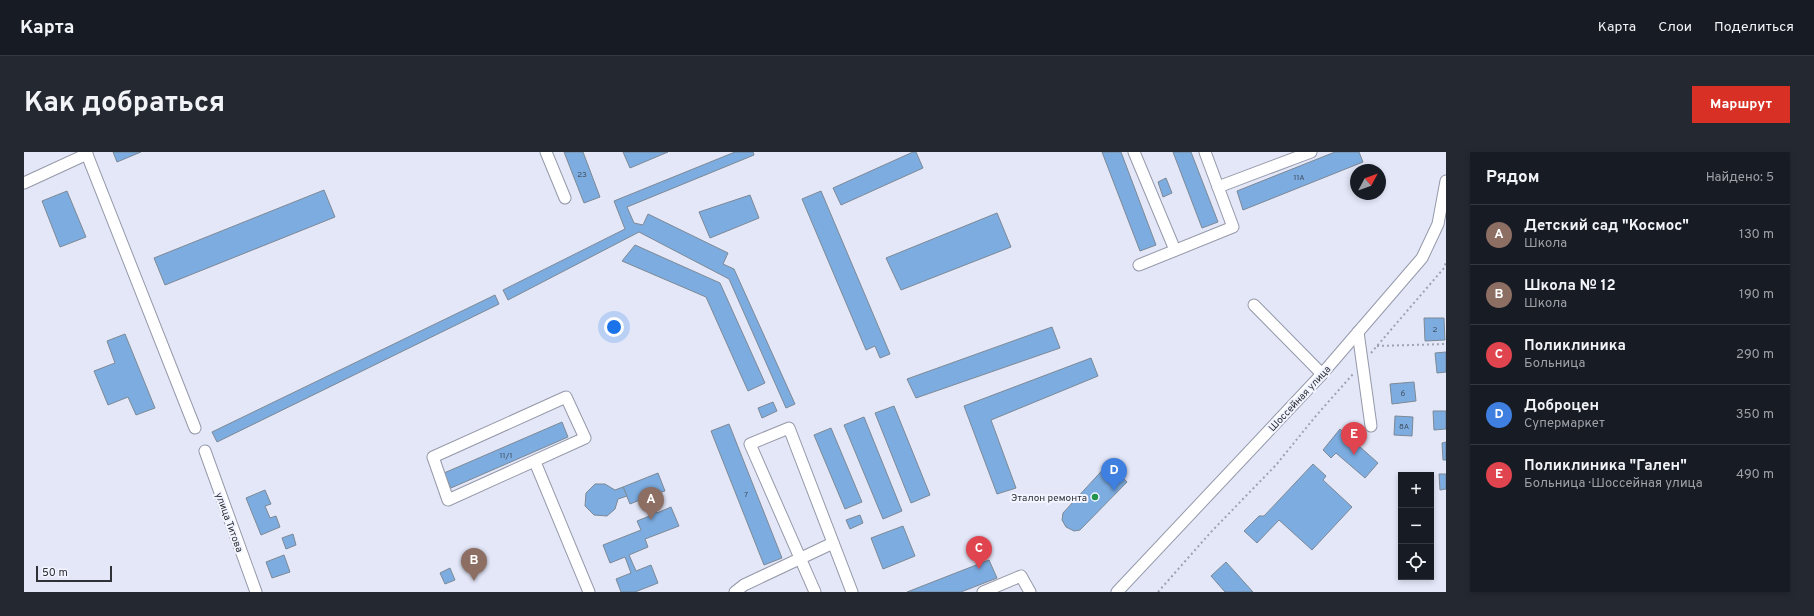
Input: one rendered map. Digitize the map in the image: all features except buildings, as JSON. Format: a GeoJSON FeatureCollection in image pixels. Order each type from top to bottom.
{"type":"FeatureCollection","features":[{"type":"Feature","properties":{"kind":"street"},"geometry":{"type":"LineString","coordinates":[[546,152],[564,198]]}},
{"type":"Feature","properties":{"kind":"street"},"geometry":{"type":"LineString","coordinates":[[1134,152],[1175,250]]}},
{"type":"Feature","properties":{"kind":"street"},"geometry":{"type":"LineString","coordinates":[[1139,265],[1233,227],[1205,152]]}},
{"type":"Feature","properties":{"kind":"street"},"geometry":{"type":"LineString","coordinates":[[1218,187],[1311,152]]}},
{"type":"Feature","properties":{"kind":"street"},"geometry":{"type":"LineString","coordinates":[[24,183],[87,153],[195,428]]}},
{"type":"Feature","properties":{"kind":"street","name":"Шоссейная улица"},"geometry":{"type":"LineString","coordinates":[[1117,592],[1322,374],[1422,258],[1438,224],[1446,181]]}},
{"type":"Feature","properties":{"kind":"street"},"geometry":{"type":"LineString","coordinates":[[1254,304],[1322,374]]}},
{"type":"Feature","properties":{"kind":"street"},"geometry":{"type":"LineString","coordinates":[[1358,332],[1371,426]]}},
{"type":"Feature","properties":{"kind":"street"},"geometry":{"type":"LineString","coordinates":[[566,397],[585,438],[535,462],[448,500],[432,457],[566,397]]}},
{"type":"Feature","properties":{"kind":"street"},"geometry":{"type":"LineString","coordinates":[[815,592],[750,444],[790,428],[852,592]]}},
{"type":"Feature","properties":{"kind":"street","name":"улица Титова"},"geometry":{"type":"LineString","coordinates":[[205,451],[256,592]]}},
{"type":"Feature","properties":{"kind":"street"},"geometry":{"type":"LineString","coordinates":[[535,462],[589,592]]}},
{"type":"Feature","properties":{"kind":"street"},"geometry":{"type":"LineString","coordinates":[[735,592],[744,585],[833,543]]}},
{"type":"Feature","properties":{"kind":"street"},"geometry":{"type":"LineString","coordinates":[[983,592],[1021,576],[1030,592]]}},
{"type":"Feature","properties":{"kind":"path"},"geometry":{"type":"LineString","coordinates":[[1368,356],[1444,268],[1446,262]]}},
{"type":"Feature","properties":{"kind":"path"},"geometry":{"type":"LineString","coordinates":[[1377,346],[1446,344]]}},
{"type":"Feature","properties":{"kind":"path"},"geometry":{"type":"LineString","coordinates":[[1158,592],[1211,532],[1276,465],[1315,417],[1354,373]]}},
{"type":"Feature","properties":{"kind":"place","name":"Поликлиника \"Гален\""},"geometry":{"type":"Point","coordinates":[1354,455]}},
{"type":"Feature","properties":{"kind":"place","name":"Доброцен"},"geometry":{"type":"Point","coordinates":[1114,491]}},
{"type":"Feature","properties":{"kind":"place","name":"Эталон ремонта"},"geometry":{"type":"Point","coordinates":[1095,497]}},
{"type":"Feature","properties":{"kind":"place","name":"Детский сад \"Космос\""},"geometry":{"type":"Point","coordinates":[651,520]}},
{"type":"Feature","properties":{"kind":"place","name":"Поликлиника"},"geometry":{"type":"Point","coordinates":[979,569]}},
{"type":"Feature","properties":{"kind":"place","name":"Школа № 12"},"geometry":{"type":"Point","coordinates":[474,581]}}]}
